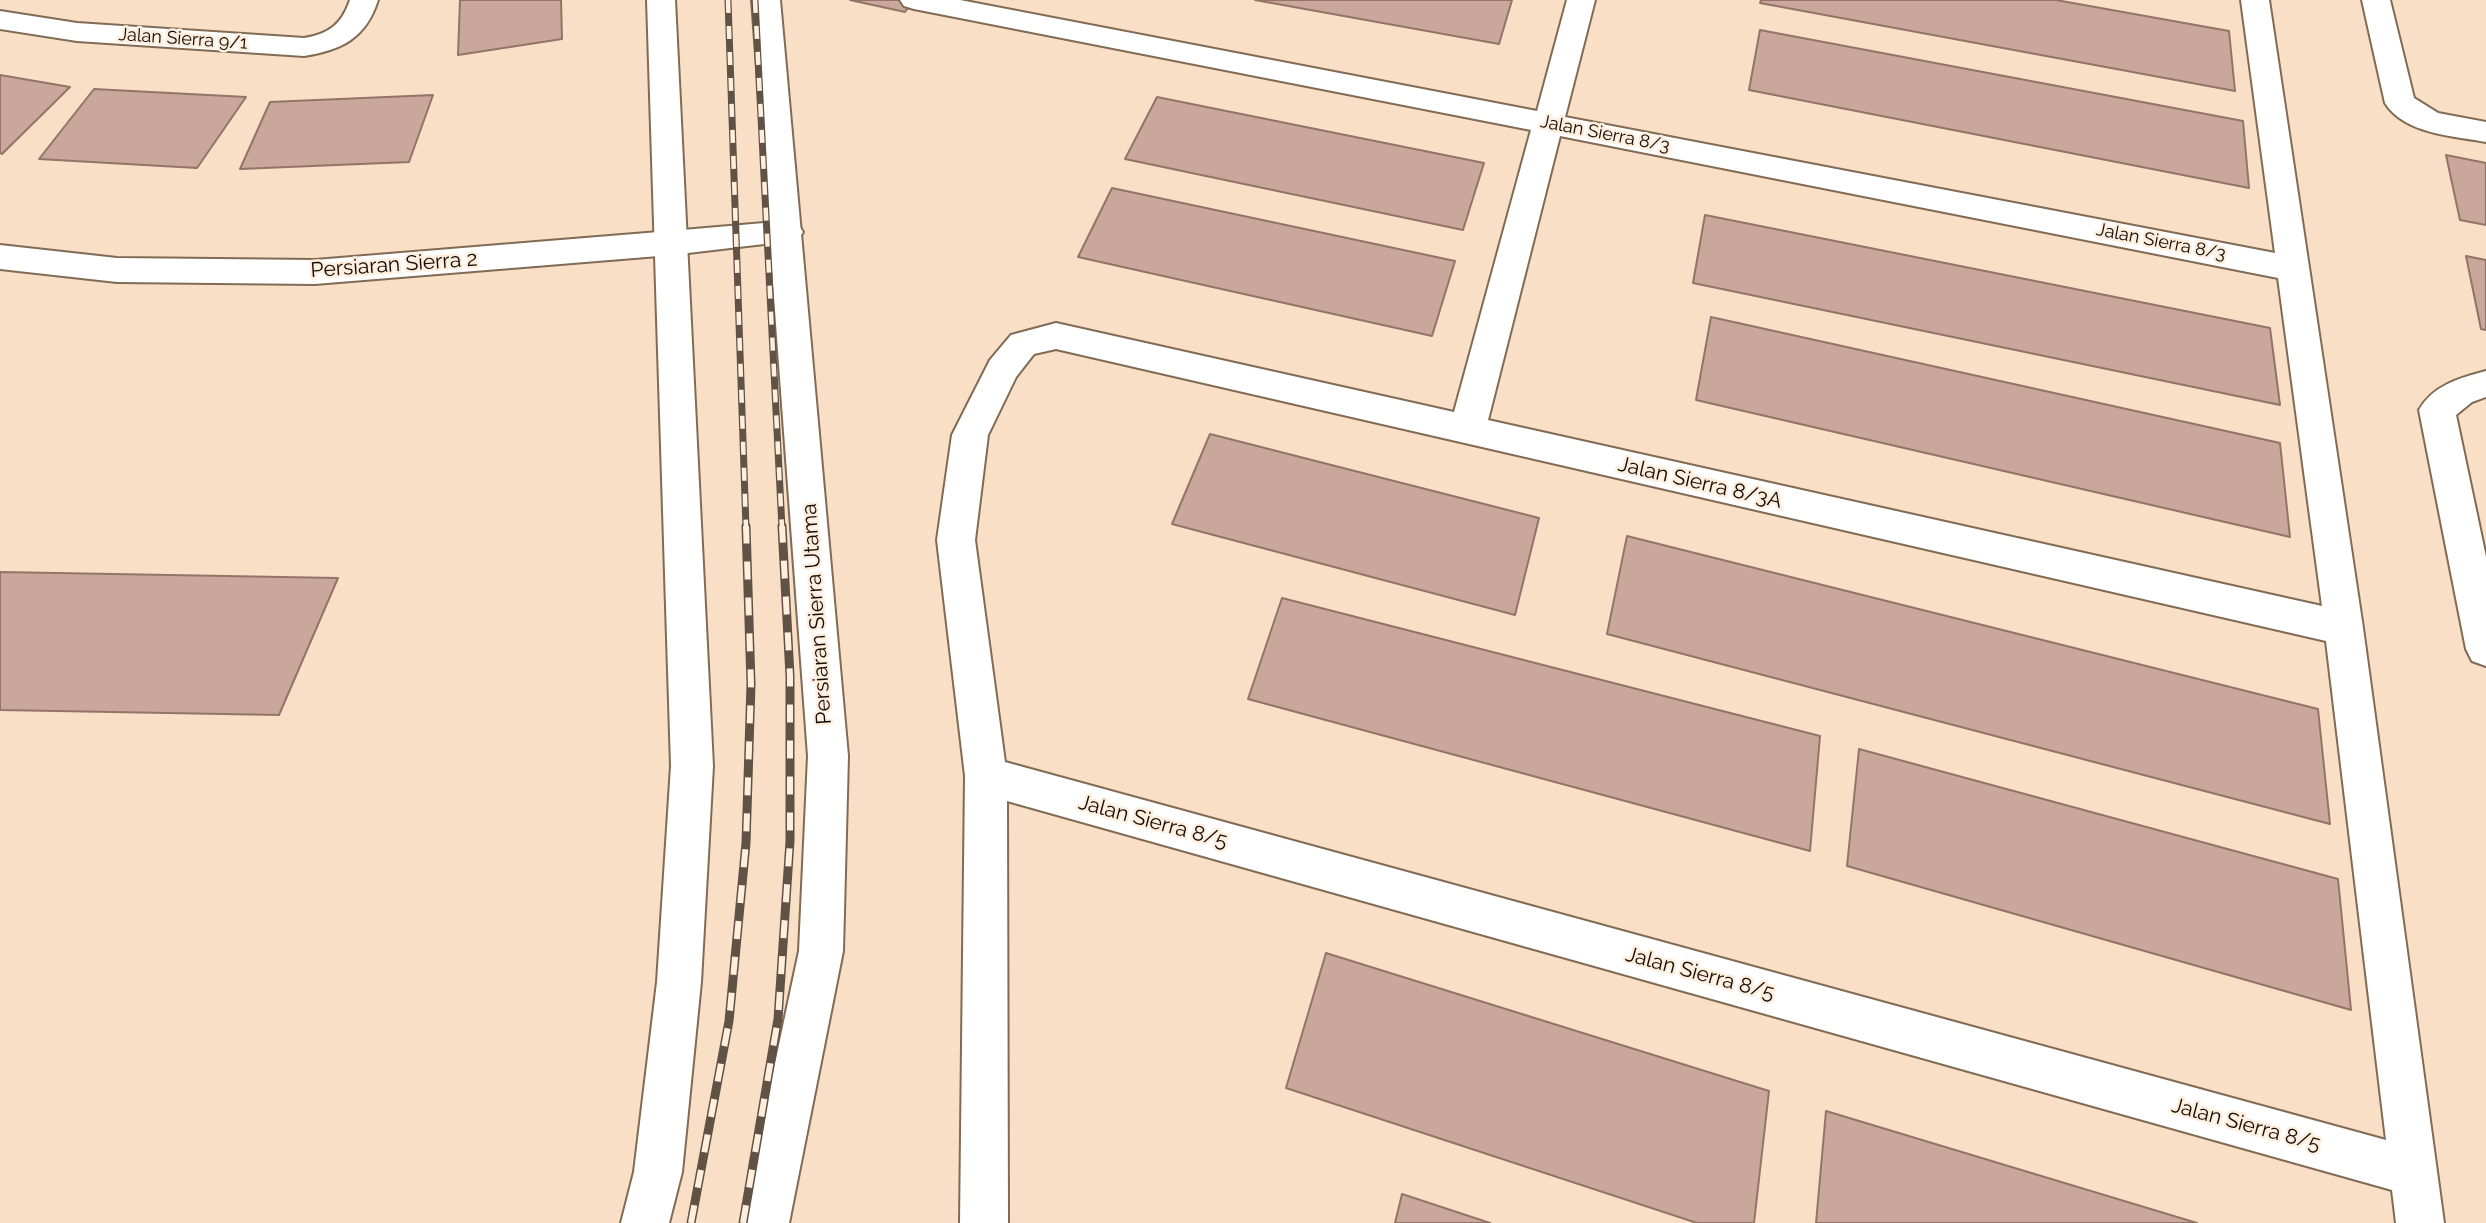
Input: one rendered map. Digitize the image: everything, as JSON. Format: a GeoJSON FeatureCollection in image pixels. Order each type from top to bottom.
{"type":"FeatureCollection","features":[{"type":"Feature","properties":{"kind":"street"},"geometry":{"type":"LineString","coordinates":[[645,1223],[658,1172],[679,982],[692,766],[661,0]]}},
{"type":"Feature","properties":{"kind":"street","name":"Persiaran Sierra Utama"},"geometry":{"type":"LineString","coordinates":[[765,0],[787,232],[828,756],[821,951],[765,1223]]}},
{"type":"Feature","properties":{"kind":"street","name":"Jalan Sierra 8/3"},"geometry":{"type":"LineString","coordinates":[[914,0],[2295,269]]}},
{"type":"Feature","properties":{"kind":"street"},"geometry":{"type":"LineString","coordinates":[[1467,431],[1581,0]]}},
{"type":"Feature","properties":{"kind":"street"},"geometry":{"type":"LineString","coordinates":[[2255,0],[2344,628],[2420,1223]]}},
{"type":"Feature","properties":{"kind":"street"},"geometry":{"type":"LineString","coordinates":[[2376,0],[2400,103],[2430,121],[2486,132]]}},
{"type":"Feature","properties":{"kind":"street","name":"Jalan Sierra 9/1"},"geometry":{"type":"LineString","coordinates":[[0,20],[77,32],[304,47],[328,44],[349,31],[361,10]]}},
{"type":"Feature","properties":{"kind":"street","name":"Persiaran Sierra 2"},"geometry":{"type":"LineString","coordinates":[[0,257],[117,270],[314,272],[787,232]]}},
{"type":"Feature","properties":{"kind":"street","name":"Jalan Sierra 8/3A"},"geometry":{"type":"LineString","coordinates":[[986,776],[956,540],[970,435],[1002,369],[1023,344],[1056,337],[2344,628]]}},
{"type":"Feature","properties":{"kind":"street"},"geometry":{"type":"LineString","coordinates":[[2486,384],[2460,392],[2437,410],[2486,649]]}},
{"type":"Feature","properties":{"kind":"street"},"geometry":{"type":"LineString","coordinates":[[984,1223],[986,776]]}},
{"type":"Feature","properties":{"kind":"street","name":"Jalan Sierra 8/5"},"geometry":{"type":"LineString","coordinates":[[986,776],[2413,1172]]}},
{"type":"Feature","properties":{"kind":"building"},"geometry":{"type":"Polygon","coordinates":[[[460,0],[561,0],[562,39],[458,55],[460,0]]]}},
{"type":"Feature","properties":{"kind":"building"},"geometry":{"type":"Polygon","coordinates":[[[850,0],[914,0],[905,12],[850,0]]]}},
{"type":"Feature","properties":{"kind":"building"},"geometry":{"type":"Polygon","coordinates":[[[1255,0],[1512,0],[1499,44],[1255,0]]]}},
{"type":"Feature","properties":{"kind":"building"},"geometry":{"type":"Polygon","coordinates":[[[1761,0],[2056,0],[2229,31],[2235,91],[1760,3],[1761,0]]]}},
{"type":"Feature","properties":{"kind":"building"},"geometry":{"type":"Polygon","coordinates":[[[1760,30],[2243,121],[2249,188],[1749,90],[1760,30]]]}},
{"type":"Feature","properties":{"kind":"building"},"geometry":{"type":"Polygon","coordinates":[[[0,75],[70,87],[2,154],[0,153],[0,75]]]}},
{"type":"Feature","properties":{"kind":"building"},"geometry":{"type":"Polygon","coordinates":[[[94,89],[246,97],[197,168],[39,159],[94,89]]]}},
{"type":"Feature","properties":{"kind":"building"},"geometry":{"type":"Polygon","coordinates":[[[433,95],[409,162],[240,169],[270,102],[433,95]]]}},
{"type":"Feature","properties":{"kind":"building"},"geometry":{"type":"Polygon","coordinates":[[[1157,97],[1484,163],[1463,230],[1125,159],[1157,97]]]}},
{"type":"Feature","properties":{"kind":"building"},"geometry":{"type":"Polygon","coordinates":[[[2446,155],[2486,163],[2486,225],[2460,220],[2446,155]]]}},
{"type":"Feature","properties":{"kind":"building"},"geometry":{"type":"Polygon","coordinates":[[[1112,188],[1455,261],[1432,336],[1078,257],[1112,188]]]}},
{"type":"Feature","properties":{"kind":"building"},"geometry":{"type":"Polygon","coordinates":[[[1705,215],[2270,328],[2280,405],[1693,283],[1705,215]]]}},
{"type":"Feature","properties":{"kind":"building"},"geometry":{"type":"Polygon","coordinates":[[[2466,256],[2486,260],[2486,330],[2481,329],[2466,256]]]}},
{"type":"Feature","properties":{"kind":"building"},"geometry":{"type":"Polygon","coordinates":[[[1711,317],[2280,443],[2290,537],[1696,400],[1711,317]]]}},
{"type":"Feature","properties":{"kind":"building"},"geometry":{"type":"Polygon","coordinates":[[[1210,434],[1539,518],[1515,615],[1172,524],[1210,434]]]}},
{"type":"Feature","properties":{"kind":"building"},"geometry":{"type":"Polygon","coordinates":[[[1627,536],[2318,709],[2330,824],[1607,634],[1627,536]]]}},
{"type":"Feature","properties":{"kind":"building"},"geometry":{"type":"Polygon","coordinates":[[[0,572],[338,578],[279,715],[0,710],[0,572]]]}},
{"type":"Feature","properties":{"kind":"building"},"geometry":{"type":"Polygon","coordinates":[[[1282,598],[1820,736],[1810,851],[1248,699],[1282,598]]]}},
{"type":"Feature","properties":{"kind":"building"},"geometry":{"type":"Polygon","coordinates":[[[1859,749],[2338,879],[2351,1010],[1847,866],[1859,749]]]}},
{"type":"Feature","properties":{"kind":"building"},"geometry":{"type":"Polygon","coordinates":[[[1326,953],[1769,1091],[1754,1223],[1697,1223],[1286,1088],[1326,953]]]}},
{"type":"Feature","properties":{"kind":"building"},"geometry":{"type":"Polygon","coordinates":[[[1826,1111],[2197,1223],[1816,1223],[1826,1111]]]}},
{"type":"Feature","properties":{"kind":"building"},"geometry":{"type":"Polygon","coordinates":[[[1402,1194],[1490,1223],[1395,1223],[1402,1194]]]}},
{"type":"Feature","properties":{"kind":"railway"},"geometry":{"type":"LineString","coordinates":[[728,0],[746,528]]}},
{"type":"Feature","properties":{"kind":"railway"},"geometry":{"type":"LineString","coordinates":[[755,0],[782,528]]}},
{"type":"Feature","properties":{"kind":"railway"},"geometry":{"type":"LineString","coordinates":[[691,1223],[729,1021],[746,843],[751,684],[746,526]]}},
{"type":"Feature","properties":{"kind":"railway"},"geometry":{"type":"LineString","coordinates":[[743,1223],[778,1019],[790,841],[790,676],[782,526]]}}]}
